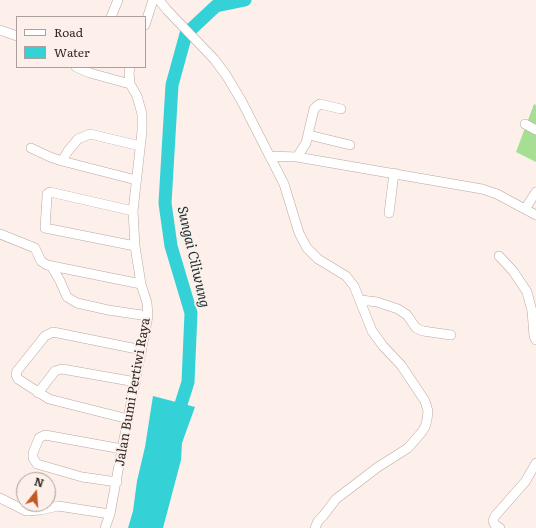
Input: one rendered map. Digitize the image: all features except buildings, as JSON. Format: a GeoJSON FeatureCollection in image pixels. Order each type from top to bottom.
{"type":"FeatureCollection","features":[{"type":"Feature","properties":{"kind":"street"},"geometry":{"type":"LineString","coordinates":[[111,16],[118,0]]}},
{"type":"Feature","properties":{"kind":"street"},"geometry":{"type":"LineString","coordinates":[[146,23],[159,0],[214,59],[226,75],[241,100],[284,184],[299,233],[307,248],[318,258],[346,276],[354,286],[361,300],[372,331],[383,346],[401,365],[425,401],[428,411],[427,420],[421,433],[408,448],[346,490],[318,521],[315,528]]}},
{"type":"Feature","properties":{"kind":"street"},"geometry":{"type":"LineString","coordinates":[[0,30],[16,36]]}},
{"type":"Feature","properties":{"kind":"street"},"geometry":{"type":"LineString","coordinates":[[81,68],[91,70],[130,84]]}},
{"type":"Feature","properties":{"kind":"street","name":"Jalan Bumi Pertiwi Raya"},"geometry":{"type":"LineString","coordinates":[[105,528],[110,514],[117,482],[148,316],[147,303],[141,284],[135,246],[133,211],[142,114],[137,96],[130,84],[130,68]]}},
{"type":"Feature","properties":{"kind":"street"},"geometry":{"type":"LineString","coordinates":[[298,157],[309,135],[314,109],[320,104],[341,109]]}},
{"type":"Feature","properties":{"kind":"street"},"geometry":{"type":"LineString","coordinates":[[525,124],[536,130]]}},
{"type":"Feature","properties":{"kind":"street"},"geometry":{"type":"LineString","coordinates":[[62,161],[78,139],[90,134],[96,134],[140,146]]}},
{"type":"Feature","properties":{"kind":"street"},"geometry":{"type":"LineString","coordinates":[[309,135],[350,145]]}},
{"type":"Feature","properties":{"kind":"street"},"geometry":{"type":"LineString","coordinates":[[31,148],[50,158],[136,180]]}},
{"type":"Feature","properties":{"kind":"street"},"geometry":{"type":"LineString","coordinates":[[270,156],[298,157],[489,190],[536,215]]}},
{"type":"Feature","properties":{"kind":"street"},"geometry":{"type":"LineString","coordinates":[[389,213],[394,173]]}},
{"type":"Feature","properties":{"kind":"street"},"geometry":{"type":"LineString","coordinates":[[133,211],[50,192],[46,197],[46,228],[135,246]]}},
{"type":"Feature","properties":{"kind":"street"},"geometry":{"type":"LineString","coordinates":[[525,209],[536,192]]}},
{"type":"Feature","properties":{"kind":"street"},"geometry":{"type":"LineString","coordinates":[[0,234],[35,248],[41,261],[52,267],[141,284]]}},
{"type":"Feature","properties":{"kind":"street"},"geometry":{"type":"LineString","coordinates":[[499,256],[513,271],[527,292],[534,310],[534,336],[536,340]]}},
{"type":"Feature","properties":{"kind":"street"},"geometry":{"type":"LineString","coordinates":[[52,267],[67,297],[77,303],[108,310],[148,316]]}},
{"type":"Feature","properties":{"kind":"street"},"geometry":{"type":"LineString","coordinates":[[361,300],[377,302],[398,309],[406,315],[416,328],[423,331],[451,335]]}},
{"type":"Feature","properties":{"kind":"street"},"geometry":{"type":"LineString","coordinates":[[128,419],[49,399],[18,379],[16,375],[17,371],[45,336],[53,332],[142,350]]}},
{"type":"Feature","properties":{"kind":"street"},"geometry":{"type":"LineString","coordinates":[[38,393],[55,371],[62,369],[136,382]]}},
{"type":"Feature","properties":{"kind":"street"},"geometry":{"type":"LineString","coordinates":[[117,482],[82,477],[37,464],[33,458],[33,453],[39,438],[44,435],[122,449]]}},
{"type":"Feature","properties":{"kind":"street"},"geometry":{"type":"LineString","coordinates":[[500,528],[495,525],[493,521],[495,516],[525,482],[536,463]]}},
{"type":"Feature","properties":{"kind":"street"},"geometry":{"type":"LineString","coordinates":[[0,498],[26,511],[41,510],[58,506],[110,514]]}},
{"type":"Feature","properties":{"kind":"green space"},"geometry":{"type":"Polygon","coordinates":[[[534,104],[536,105],[536,162],[516,152],[534,104]]]}},
{"type":"Feature","properties":{"kind":"water"},"geometry":{"type":"Polygon","coordinates":[[[153,396],[195,407],[182,443],[181,460],[163,528],[128,528],[133,511],[153,396]]]}},
{"type":"Feature","properties":{"kind":"waterway","name":"Sungai Ciliwung"},"geometry":{"type":"LineString","coordinates":[[176,420],[188,382],[191,313],[171,246],[165,203],[172,85],[186,34],[216,6],[245,0]]}}]}
